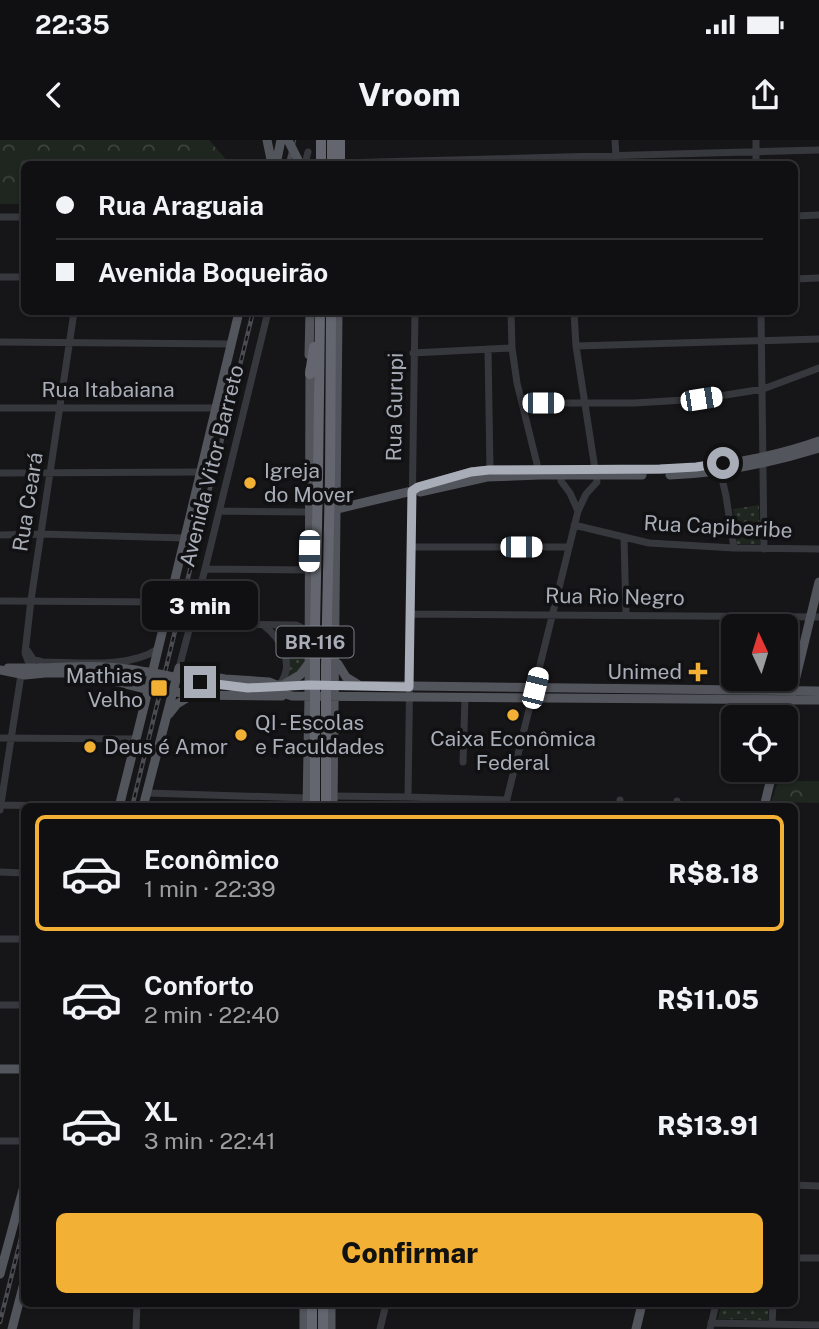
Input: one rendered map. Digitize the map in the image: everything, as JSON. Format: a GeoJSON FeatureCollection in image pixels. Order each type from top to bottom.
{"type":"FeatureCollection","features":[{"type":"Feature","properties":{"kind":"highway"},"geometry":{"type":"LineString","coordinates":[[321,140],[321,161]]}},
{"type":"Feature","properties":{"kind":"highway"},"geometry":{"type":"LineString","coordinates":[[332,140],[336,161]]}},
{"type":"Feature","properties":{"kind":"highway"},"geometry":{"type":"LineString","coordinates":[[337,161],[340,140]]}},
{"type":"Feature","properties":{"kind":"highway","name":"BR-116"},"geometry":{"type":"LineString","coordinates":[[310,374],[320,315]]}},
{"type":"Feature","properties":{"kind":"highway","name":"BR-116"},"geometry":{"type":"LineString","coordinates":[[315,803],[320,315]]}},
{"type":"Feature","properties":{"kind":"highway","name":"BR-116"},"geometry":{"type":"LineString","coordinates":[[326,803],[326,667],[334,315]]}},
{"type":"Feature","properties":{"kind":"highway","name":"BR-116"},"geometry":{"type":"LineString","coordinates":[[335,315],[338,327]]}},
{"type":"Feature","properties":{"kind":"highway"},"geometry":{"type":"LineString","coordinates":[[312,1307],[312,1329]]}},
{"type":"Feature","properties":{"kind":"highway"},"geometry":{"type":"LineString","coordinates":[[323,1307],[323,1329]]}},
{"type":"Feature","properties":{"kind":"main road"},"geometry":{"type":"LineString","coordinates":[[267,140],[273,161]]}},
{"type":"Feature","properties":{"kind":"main road"},"geometry":{"type":"LineString","coordinates":[[275,161],[281,141],[300,161]]}},
{"type":"Feature","properties":{"kind":"main road"},"geometry":{"type":"LineString","coordinates":[[119,803],[149,690],[238,315]]}},
{"type":"Feature","properties":{"kind":"main road"},"geometry":{"type":"LineString","coordinates":[[307,802],[310,315]]}},
{"type":"Feature","properties":{"kind":"main road"},"geometry":{"type":"LineString","coordinates":[[333,802],[338,327]]}},
{"type":"Feature","properties":{"kind":"main road"},"geometry":{"type":"LineString","coordinates":[[595,476],[762,460],[819,441]]}},
{"type":"Feature","properties":{"kind":"main road"},"geometry":{"type":"LineString","coordinates":[[337,509],[412,491],[471,472],[489,470],[595,476],[695,474],[819,448]]}},
{"type":"Feature","properties":{"kind":"main road"},"geometry":{"type":"LineString","coordinates":[[412,491],[417,493],[487,477],[542,473]]}},
{"type":"Feature","properties":{"kind":"main road"},"geometry":{"type":"LineString","coordinates":[[789,705],[815,617],[819,582]]}},
{"type":"Feature","properties":{"kind":"main road"},"geometry":{"type":"LineString","coordinates":[[309,656],[320,661],[328,660],[335,652]]}},
{"type":"Feature","properties":{"kind":"main road"},"geometry":{"type":"LineString","coordinates":[[335,652],[341,671],[361,686]]}},
{"type":"Feature","properties":{"kind":"main road"},"geometry":{"type":"LineString","coordinates":[[144,803],[172,691],[180,670],[216,678],[279,685],[303,673],[309,656]]}},
{"type":"Feature","properties":{"kind":"main road"},"geometry":{"type":"LineString","coordinates":[[0,669],[116,668],[224,686],[265,688],[306,701],[309,708]]}},
{"type":"Feature","properties":{"kind":"main road"},"geometry":{"type":"LineString","coordinates":[[0,669],[21,675],[99,673],[117,682],[149,690]]}},
{"type":"Feature","properties":{"kind":"main road"},"geometry":{"type":"LineString","coordinates":[[265,688],[279,685],[361,686],[466,697],[533,693]]}},
{"type":"Feature","properties":{"kind":"main road"},"geometry":{"type":"LineString","coordinates":[[172,691],[192,695],[348,696],[409,692],[791,695],[819,691]]}},
{"type":"Feature","properties":{"kind":"main road"},"geometry":{"type":"LineString","coordinates":[[166,719],[177,704],[192,695]]}},
{"type":"Feature","properties":{"kind":"main road"},"geometry":{"type":"LineString","coordinates":[[791,695],[819,700]]}},
{"type":"Feature","properties":{"kind":"main road"},"geometry":{"type":"LineString","coordinates":[[335,708],[339,701],[348,696]]}},
{"type":"Feature","properties":{"kind":"main road"},"geometry":{"type":"LineString","coordinates":[[309,731],[317,723],[324,721],[330,723],[335,731]]}},
{"type":"Feature","properties":{"kind":"main road"},"geometry":{"type":"LineString","coordinates":[[765,803],[770,782]]}},
{"type":"Feature","properties":{"kind":"main road"},"geometry":{"type":"LineString","coordinates":[[0,1069],[21,1069]]}},
{"type":"Feature","properties":{"kind":"main road"},"geometry":{"type":"LineString","coordinates":[[0,1274],[21,1197]]}},
{"type":"Feature","properties":{"kind":"main road"},"geometry":{"type":"LineString","coordinates":[[12,1329],[21,1294]]}},
{"type":"Feature","properties":{"kind":"main road"},"geometry":{"type":"LineString","coordinates":[[304,1307],[304,1329]]}},
{"type":"Feature","properties":{"kind":"main road"},"geometry":{"type":"LineString","coordinates":[[331,1307],[331,1329]]}},
{"type":"Feature","properties":{"kind":"main road"},"geometry":{"type":"LineString","coordinates":[[636,1329],[641,1307]]}},
{"type":"Feature","properties":{"kind":"street"},"geometry":{"type":"LineString","coordinates":[[615,140],[616,156]]}},
{"type":"Feature","properties":{"kind":"street"},"geometry":{"type":"LineString","coordinates":[[756,140],[756,161]]}},
{"type":"Feature","properties":{"kind":"street"},"geometry":{"type":"LineString","coordinates":[[571,161],[616,156],[819,150]]}},
{"type":"Feature","properties":{"kind":"street"},"geometry":{"type":"LineString","coordinates":[[304,161],[308,152]]}},
{"type":"Feature","properties":{"kind":"street"},"geometry":{"type":"LineString","coordinates":[[798,215],[819,215]]}},
{"type":"Feature","properties":{"kind":"street"},"geometry":{"type":"LineString","coordinates":[[0,217],[21,217]]}},
{"type":"Feature","properties":{"kind":"street"},"geometry":{"type":"LineString","coordinates":[[0,277],[21,276]]}},
{"type":"Feature","properties":{"kind":"street"},"geometry":{"type":"LineString","coordinates":[[798,279],[819,278]]}},
{"type":"Feature","properties":{"kind":"street","name":"Rua Ceará"},"geometry":{"type":"LineString","coordinates":[[26,648],[74,315]]}},
{"type":"Feature","properties":{"kind":"street","name":"Avenida Vitor Barreto"},"geometry":{"type":"LineString","coordinates":[[180,670],[267,315]]}},
{"type":"Feature","properties":{"kind":"street","name":"Rua Gurupi"},"geometry":{"type":"LineString","coordinates":[[408,797],[415,315]]}},
{"type":"Feature","properties":{"kind":"street"},"geometry":{"type":"LineString","coordinates":[[511,315],[517,383],[542,473]]}},
{"type":"Feature","properties":{"kind":"street"},"geometry":{"type":"LineString","coordinates":[[506,803],[574,525],[595,476],[576,346],[574,315]]}},
{"type":"Feature","properties":{"kind":"street"},"geometry":{"type":"LineString","coordinates":[[761,315],[764,549]]}},
{"type":"Feature","properties":{"kind":"street"},"geometry":{"type":"LineString","coordinates":[[576,346],[819,339]]}},
{"type":"Feature","properties":{"kind":"street"},"geometry":{"type":"LineString","coordinates":[[0,342],[231,344]]}},
{"type":"Feature","properties":{"kind":"street"},"geometry":{"type":"LineString","coordinates":[[413,353],[512,348]]}},
{"type":"Feature","properties":{"kind":"street"},"geometry":{"type":"LineString","coordinates":[[488,349],[489,470]]}},
{"type":"Feature","properties":{"kind":"street"},"geometry":{"type":"LineString","coordinates":[[522,403],[634,403],[701,399],[763,389],[819,368]]}},
{"type":"Feature","properties":{"kind":"street","name":"Rua Itabaiana"},"geometry":{"type":"LineString","coordinates":[[0,408],[215,408]]}},
{"type":"Feature","properties":{"kind":"street"},"geometry":{"type":"LineString","coordinates":[[720,470],[734,548]]}},
{"type":"Feature","properties":{"kind":"street"},"geometry":{"type":"LineString","coordinates":[[0,472],[200,472]]}},
{"type":"Feature","properties":{"kind":"street"},"geometry":{"type":"LineString","coordinates":[[561,475],[578,511]]}},
{"type":"Feature","properties":{"kind":"street"},"geometry":{"type":"LineString","coordinates":[[220,511],[310,512]]}},
{"type":"Feature","properties":{"kind":"street","name":"Rua Capiberibe"},"geometry":{"type":"LineString","coordinates":[[574,525],[649,543],[819,549]]}},
{"type":"Feature","properties":{"kind":"street"},"geometry":{"type":"LineString","coordinates":[[0,535],[184,538]]}},
{"type":"Feature","properties":{"kind":"street"},"geometry":{"type":"LineString","coordinates":[[624,538],[626,615]]}},
{"type":"Feature","properties":{"kind":"street"},"geometry":{"type":"LineString","coordinates":[[411,547],[569,547]]}},
{"type":"Feature","properties":{"kind":"street"},"geometry":{"type":"LineString","coordinates":[[205,569],[309,570]]}},
{"type":"Feature","properties":{"kind":"street"},"geometry":{"type":"LineString","coordinates":[[0,601],[168,602]]}},
{"type":"Feature","properties":{"kind":"street","name":"Rua Rio Negro"},"geometry":{"type":"LineString","coordinates":[[410,614],[815,617]]}},
{"type":"Feature","properties":{"kind":"street"},"geometry":{"type":"LineString","coordinates":[[191,624],[298,625],[306,631],[309,639]]}},
{"type":"Feature","properties":{"kind":"street"},"geometry":{"type":"LineString","coordinates":[[262,624],[276,637],[286,661],[286,675],[279,685]]}},
{"type":"Feature","properties":{"kind":"street"},"geometry":{"type":"LineString","coordinates":[[26,648],[33,659],[43,662],[133,661],[159,649]]}},
{"type":"Feature","properties":{"kind":"street"},"geometry":{"type":"LineString","coordinates":[[26,648],[26,657],[38,668]]}},
{"type":"Feature","properties":{"kind":"street"},"geometry":{"type":"LineString","coordinates":[[21,807],[0,807],[21,675],[38,668]]}},
{"type":"Feature","properties":{"kind":"street"},"geometry":{"type":"LineString","coordinates":[[463,762],[466,697]]}},
{"type":"Feature","properties":{"kind":"street"},"geometry":{"type":"LineString","coordinates":[[0,738],[136,739]]}},
{"type":"Feature","properties":{"kind":"street"},"geometry":{"type":"LineString","coordinates":[[147,793],[307,802]]}},
{"type":"Feature","properties":{"kind":"street"},"geometry":{"type":"LineString","coordinates":[[333,802],[408,797],[492,803]]}},
{"type":"Feature","properties":{"kind":"street"},"geometry":{"type":"LineString","coordinates":[[0,873],[21,873]]}},
{"type":"Feature","properties":{"kind":"street"},"geometry":{"type":"LineString","coordinates":[[0,939],[21,939]]}},
{"type":"Feature","properties":{"kind":"street"},"geometry":{"type":"LineString","coordinates":[[0,1005],[21,1005]]}},
{"type":"Feature","properties":{"kind":"street"},"geometry":{"type":"LineString","coordinates":[[0,1141],[21,1141]]}},
{"type":"Feature","properties":{"kind":"street"},"geometry":{"type":"LineString","coordinates":[[798,1185],[819,1186]]}},
{"type":"Feature","properties":{"kind":"street"},"geometry":{"type":"LineString","coordinates":[[798,1258],[819,1258]]}},
{"type":"Feature","properties":{"kind":"street"},"geometry":{"type":"LineString","coordinates":[[136,1307],[136,1329]]}},
{"type":"Feature","properties":{"kind":"street"},"geometry":{"type":"LineString","coordinates":[[380,1329],[385,1307]]}},
{"type":"Feature","properties":{"kind":"street"},"geometry":{"type":"LineString","coordinates":[[715,1307],[711,1326],[819,1325]]}},
{"type":"Feature","properties":{"kind":"street"},"geometry":{"type":"LineString","coordinates":[[772,1324],[773,1307]]}},
{"type":"Feature","properties":{"kind":"green space"},"geometry":{"type":"Polygon","coordinates":[[[0,140],[209,140],[227,161],[21,161],[21,204],[0,204],[0,140]]]}},
{"type":"Feature","properties":{"kind":"green space"},"geometry":{"type":"Polygon","coordinates":[[[759,505],[760,544],[737,544],[733,509],[759,505]]]}},
{"type":"Feature","properties":{"kind":"green space"},"geometry":{"type":"Polygon","coordinates":[[[293,627],[304,637],[306,653],[301,668],[288,677],[288,658],[274,628],[293,627]]]}},
{"type":"Feature","properties":{"kind":"green space"},"geometry":{"type":"Polygon","coordinates":[[[819,781],[819,803],[771,802],[778,782],[819,781]]]}},
{"type":"Feature","properties":{"kind":"green space"},"geometry":{"type":"Polygon","coordinates":[[[720,1307],[769,1307],[768,1320],[718,1319],[720,1307]]]}},
{"type":"Feature","properties":{"kind":"railway"},"geometry":{"type":"LineString","coordinates":[[289,161],[294,140]]}},
{"type":"Feature","properties":{"kind":"railway"},"geometry":{"type":"LineString","coordinates":[[133,803],[252,315]]}},
{"type":"Feature","properties":{"kind":"railway"},"geometry":{"type":"LineString","coordinates":[[0,1322],[21,1238]]}},
{"type":"Feature","properties":{"kind":"place","name":"Igreja do Mover"},"geometry":{"type":"Point","coordinates":[250,483]}},
{"type":"Feature","properties":{"kind":"place","name":"Unimed"},"geometry":{"type":"Point","coordinates":[698,672]}},
{"type":"Feature","properties":{"kind":"place","name":"Mathias Velho"},"geometry":{"type":"Point","coordinates":[159,688]}},
{"type":"Feature","properties":{"kind":"place","name":"Caixa Econômica Federal"},"geometry":{"type":"Point","coordinates":[513,715]}},
{"type":"Feature","properties":{"kind":"place","name":"QI - Escolas e Faculdades"},"geometry":{"type":"Point","coordinates":[241,735]}},
{"type":"Feature","properties":{"kind":"place","name":"Deus é Amor"},"geometry":{"type":"Point","coordinates":[90,747]}},
{"type":"Feature","properties":{"kind":"route"},"geometry":{"type":"LineString","coordinates":[[200,682],[248,688],[278,685],[409,687],[412,491],[418,487],[471,472],[489,470],[660,469],[723,463]]}}]}
